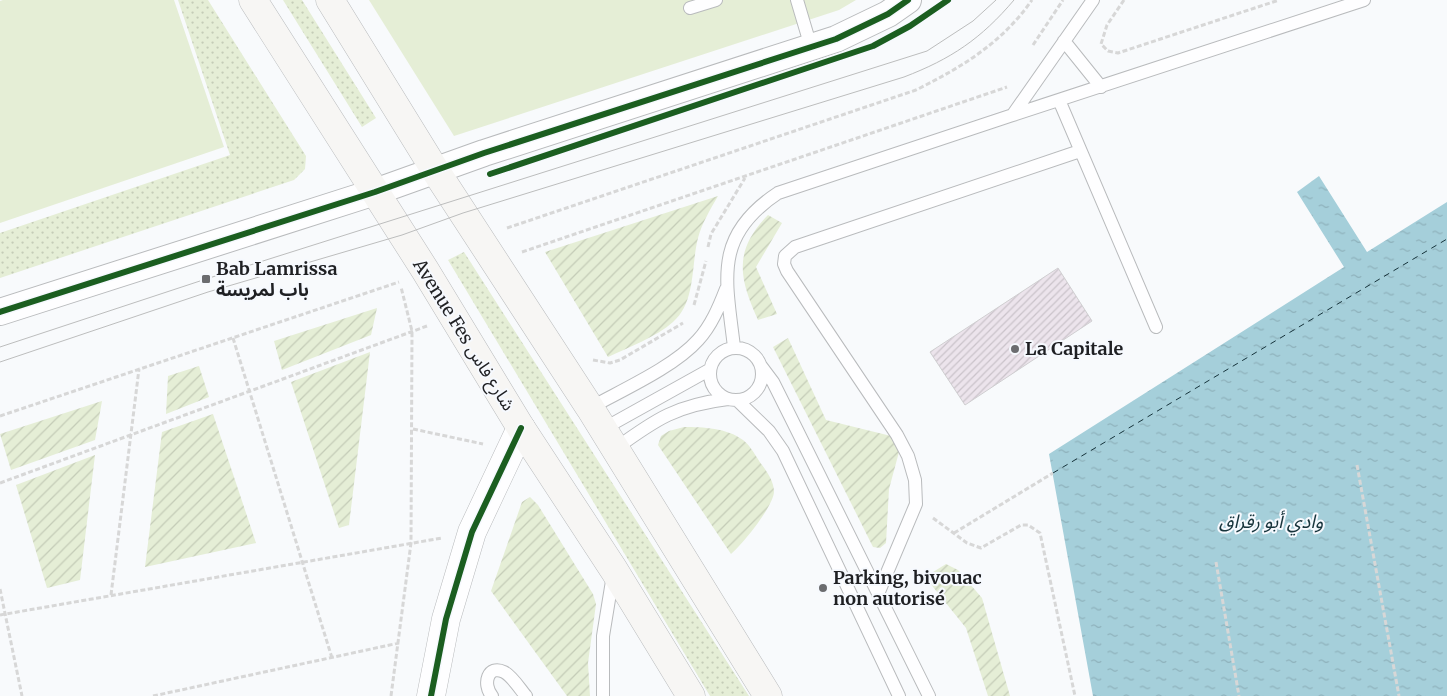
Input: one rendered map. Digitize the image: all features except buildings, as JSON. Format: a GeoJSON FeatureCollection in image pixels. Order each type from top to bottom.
{"type":"FeatureCollection","features":[{"type":"Feature","properties":{"kind":"main road","name":"Avenue Fes شارع فاس"},"geometry":{"type":"LineString","coordinates":[[252,0],[454,316],[521,428],[614,570],[691,696]]}},
{"type":"Feature","properties":{"kind":"main road"},"geometry":{"type":"LineString","coordinates":[[330,0],[435,170],[603,429],[768,696]]}},
{"type":"Feature","properties":{"kind":"street"},"geometry":{"type":"LineString","coordinates":[[0,312],[375,192],[435,170],[836,39],[888,14],[908,0]]}},
{"type":"Feature","properties":{"kind":"street"},"geometry":{"type":"LineString","coordinates":[[431,696],[446,619],[472,532],[521,428]]}},
{"type":"Feature","properties":{"kind":"lane"},"geometry":{"type":"LineString","coordinates":[[690,8],[716,0]]}},
{"type":"Feature","properties":{"kind":"lane"},"geometry":{"type":"LineString","coordinates":[[797,0],[811,47]]}},
{"type":"Feature","properties":{"kind":"lane"},"geometry":{"type":"LineString","coordinates":[[1014,113],[1093,0]]}},
{"type":"Feature","properties":{"kind":"lane"},"geometry":{"type":"LineString","coordinates":[[734,347],[727,287],[727,264],[732,242],[759,205],[778,193],[1014,113],[1100,87],[1364,0]]}},
{"type":"Feature","properties":{"kind":"lane"},"geometry":{"type":"LineString","coordinates":[[1064,42],[1100,87]]}},
{"type":"Feature","properties":{"kind":"lane"},"geometry":{"type":"LineString","coordinates":[[1058,100],[1156,327]]}},
{"type":"Feature","properties":{"kind":"lane"},"geometry":{"type":"LineString","coordinates":[[878,594],[916,504],[915,480],[908,456],[897,435],[787,270],[784,264],[785,256],[789,250],[795,247],[1080,151]]}},
{"type":"Feature","properties":{"kind":"lane"},"geometry":{"type":"LineString","coordinates":[[603,429],[698,340],[718,308],[727,287]]}},
{"type":"Feature","properties":{"kind":"lane"},"geometry":{"type":"LineString","coordinates":[[698,340],[717,354]]}},
{"type":"Feature","properties":{"kind":"lane"},"geometry":{"type":"LineString","coordinates":[[603,429],[709,370],[717,354],[734,347],[751,352],[773,382],[929,696]]}},
{"type":"Feature","properties":{"kind":"lane"},"geometry":{"type":"LineString","coordinates":[[603,429],[664,415],[691,404],[746,398],[754,393],[760,384],[761,366]]}},
{"type":"Feature","properties":{"kind":"lane"},"geometry":{"type":"LineString","coordinates":[[709,370],[713,388],[733,399],[769,431],[782,451],[899,696]]}},
{"type":"Feature","properties":{"kind":"lane"},"geometry":{"type":"LineString","coordinates":[[603,696],[603,636],[614,570]]}},
{"type":"Feature","properties":{"kind":"lane"},"geometry":{"type":"LineString","coordinates":[[492,696],[486,687],[486,679],[491,673],[499,670],[507,673],[526,696]]}},
{"type":"Feature","properties":{"kind":"path"},"geometry":{"type":"LineString","coordinates":[[506,227],[916,90],[952,72],[986,50],[1017,21],[1032,0]]}},
{"type":"Feature","properties":{"kind":"path"},"geometry":{"type":"LineString","coordinates":[[1028,53],[1063,0]]}},
{"type":"Feature","properties":{"kind":"path"},"geometry":{"type":"LineString","coordinates":[[1124,0],[1101,36],[1101,44],[1108,51],[1118,53],[1279,0]]}},
{"type":"Feature","properties":{"kind":"path"},"geometry":{"type":"LineString","coordinates":[[522,252],[745,178],[1007,87],[1012,78]]}},
{"type":"Feature","properties":{"kind":"path"},"geometry":{"type":"LineString","coordinates":[[692,312],[711,234],[745,178]]}},
{"type":"Feature","properties":{"kind":"path"},"geometry":{"type":"LineString","coordinates":[[0,416],[404,280]]}},
{"type":"Feature","properties":{"kind":"path"},"geometry":{"type":"LineString","coordinates":[[391,696],[411,543],[412,331],[399,282]]}},
{"type":"Feature","properties":{"kind":"path"},"geometry":{"type":"LineString","coordinates":[[0,483],[454,316]]}},
{"type":"Feature","properties":{"kind":"path"},"geometry":{"type":"LineString","coordinates":[[589,358],[599,363],[610,364],[620,360],[675,329],[688,317]]}},
{"type":"Feature","properties":{"kind":"path"},"geometry":{"type":"LineString","coordinates":[[234,338],[332,658]]}},
{"type":"Feature","properties":{"kind":"path"},"geometry":{"type":"LineString","coordinates":[[111,595],[139,369]]}},
{"type":"Feature","properties":{"kind":"path"},"geometry":{"type":"LineString","coordinates":[[413,429],[484,444],[504,463]]}},
{"type":"Feature","properties":{"kind":"path"},"geometry":{"type":"LineString","coordinates":[[1357,465],[1399,696]]}},
{"type":"Feature","properties":{"kind":"path"},"geometry":{"type":"LineString","coordinates":[[954,533],[1052,473]]}},
{"type":"Feature","properties":{"kind":"path"},"geometry":{"type":"LineString","coordinates":[[916,504],[967,543],[981,548],[1021,525],[1028,525],[1040,533],[1075,696]]}},
{"type":"Feature","properties":{"kind":"path"},"geometry":{"type":"LineString","coordinates":[[0,615],[472,532]]}},
{"type":"Feature","properties":{"kind":"path"},"geometry":{"type":"LineString","coordinates":[[1216,562],[1239,696]]}},
{"type":"Feature","properties":{"kind":"path"},"geometry":{"type":"LineString","coordinates":[[0,588],[22,696]]}},
{"type":"Feature","properties":{"kind":"path"},"geometry":{"type":"LineString","coordinates":[[153,696],[399,644]]}},
{"type":"Feature","properties":{"kind":"green space"},"geometry":{"type":"Polygon","coordinates":[[[174,0],[224,147],[0,223],[0,1],[174,0]]]}},
{"type":"Feature","properties":{"kind":"green space"},"geometry":{"type":"Polygon","coordinates":[[[178,0],[208,0],[306,156],[305,169],[294,180],[0,278],[0,233],[230,155],[178,0]]]}},
{"type":"Feature","properties":{"kind":"green space"},"geometry":{"type":"Polygon","coordinates":[[[283,0],[302,0],[376,118],[362,127],[283,0]]]}},
{"type":"Feature","properties":{"kind":"green space"},"geometry":{"type":"Polygon","coordinates":[[[369,0],[856,0],[839,10],[454,136],[369,0]]]}},
{"type":"Feature","properties":{"kind":"green space"},"geometry":{"type":"Polygon","coordinates":[[[718,196],[700,232],[689,294],[680,314],[673,322],[659,332],[608,357],[545,252],[718,196]]]}},
{"type":"Feature","properties":{"kind":"green space"},"geometry":{"type":"Polygon","coordinates":[[[768,215],[782,223],[756,267],[777,314],[758,320],[744,278],[744,253],[757,228],[768,215]]]}},
{"type":"Feature","properties":{"kind":"green space"},"geometry":{"type":"Polygon","coordinates":[[[464,252],[749,696],[710,696],[448,260],[464,252]]]}},
{"type":"Feature","properties":{"kind":"green space"},"geometry":{"type":"Polygon","coordinates":[[[377,308],[371,335],[282,370],[274,341],[377,308]]]}},
{"type":"Feature","properties":{"kind":"green space"},"geometry":{"type":"Polygon","coordinates":[[[788,338],[826,420],[891,436],[899,452],[889,489],[886,543],[880,548],[873,547],[773,347],[788,338]]]}},
{"type":"Feature","properties":{"kind":"green space"},"geometry":{"type":"Polygon","coordinates":[[[370,352],[349,525],[339,528],[291,382],[370,352]]]}},
{"type":"Feature","properties":{"kind":"green space"},"geometry":{"type":"Polygon","coordinates":[[[199,366],[209,397],[166,414],[168,376],[199,366]]]}},
{"type":"Feature","properties":{"kind":"green space"},"geometry":{"type":"Polygon","coordinates":[[[102,401],[95,440],[11,470],[0,434],[102,401]]]}},
{"type":"Feature","properties":{"kind":"green space"},"geometry":{"type":"Polygon","coordinates":[[[213,414],[256,543],[145,567],[162,432],[213,414]]]}},
{"type":"Feature","properties":{"kind":"green space"},"geometry":{"type":"Polygon","coordinates":[[[684,427],[715,429],[737,436],[751,448],[772,481],[774,492],[763,516],[731,554],[658,445],[661,436],[669,431],[684,427]]]}},
{"type":"Feature","properties":{"kind":"green space"},"geometry":{"type":"Polygon","coordinates":[[[95,455],[80,580],[47,588],[16,485],[95,455]]]}},
{"type":"Feature","properties":{"kind":"green space"},"geometry":{"type":"Polygon","coordinates":[[[530,497],[538,505],[593,594],[596,604],[588,663],[590,696],[567,696],[491,591],[522,502],[530,497]]]}},
{"type":"Feature","properties":{"kind":"green space"},"geometry":{"type":"Polygon","coordinates":[[[946,564],[958,570],[982,598],[1010,696],[988,696],[966,628],[925,577],[946,564]]]}},
{"type":"Feature","properties":{"kind":"water","name":"وادي أبو رقراق"},"geometry":{"type":"Polygon","coordinates":[[[1319,176],[1367,252],[1447,202],[1447,696],[1093,696],[1049,454],[1344,267],[1297,192],[1319,176]]]}},
{"type":"Feature","properties":{"kind":"ferry route"},"geometry":{"type":"LineString","coordinates":[[1053,473],[1447,239]]}},
{"type":"Feature","properties":{"kind":"tram line"},"geometry":{"type":"LineString","coordinates":[[0,347],[206,279],[927,51],[973,21],[996,0]]}},
{"type":"Feature","properties":{"kind":"tram line"},"geometry":{"type":"LineString","coordinates":[[0,362],[208,292],[402,235],[463,213],[904,77],[951,55],[977,37],[1014,0]]}},
{"type":"Feature","properties":{"kind":"cycle path"},"geometry":{"type":"LineString","coordinates":[[0,312],[375,192],[484,153],[836,39],[888,14],[908,0]]}},
{"type":"Feature","properties":{"kind":"cycle path"},"geometry":{"type":"LineString","coordinates":[[490,174],[873,46],[910,26],[948,0]]}},
{"type":"Feature","properties":{"kind":"cycle path"},"geometry":{"type":"LineString","coordinates":[[431,696],[446,619],[472,532],[521,428]]}},
{"type":"Feature","properties":{"kind":"place","name":"Bab Lamrissa باب لمريسة"},"geometry":{"type":"Point","coordinates":[206,279]}},
{"type":"Feature","properties":{"kind":"place","name":"La Capitale"},"geometry":{"type":"Point","coordinates":[1015,349]}},
{"type":"Feature","properties":{"kind":"place","name":"Parking, bivouac non autorisé"},"geometry":{"type":"Point","coordinates":[823,588]}}]}
